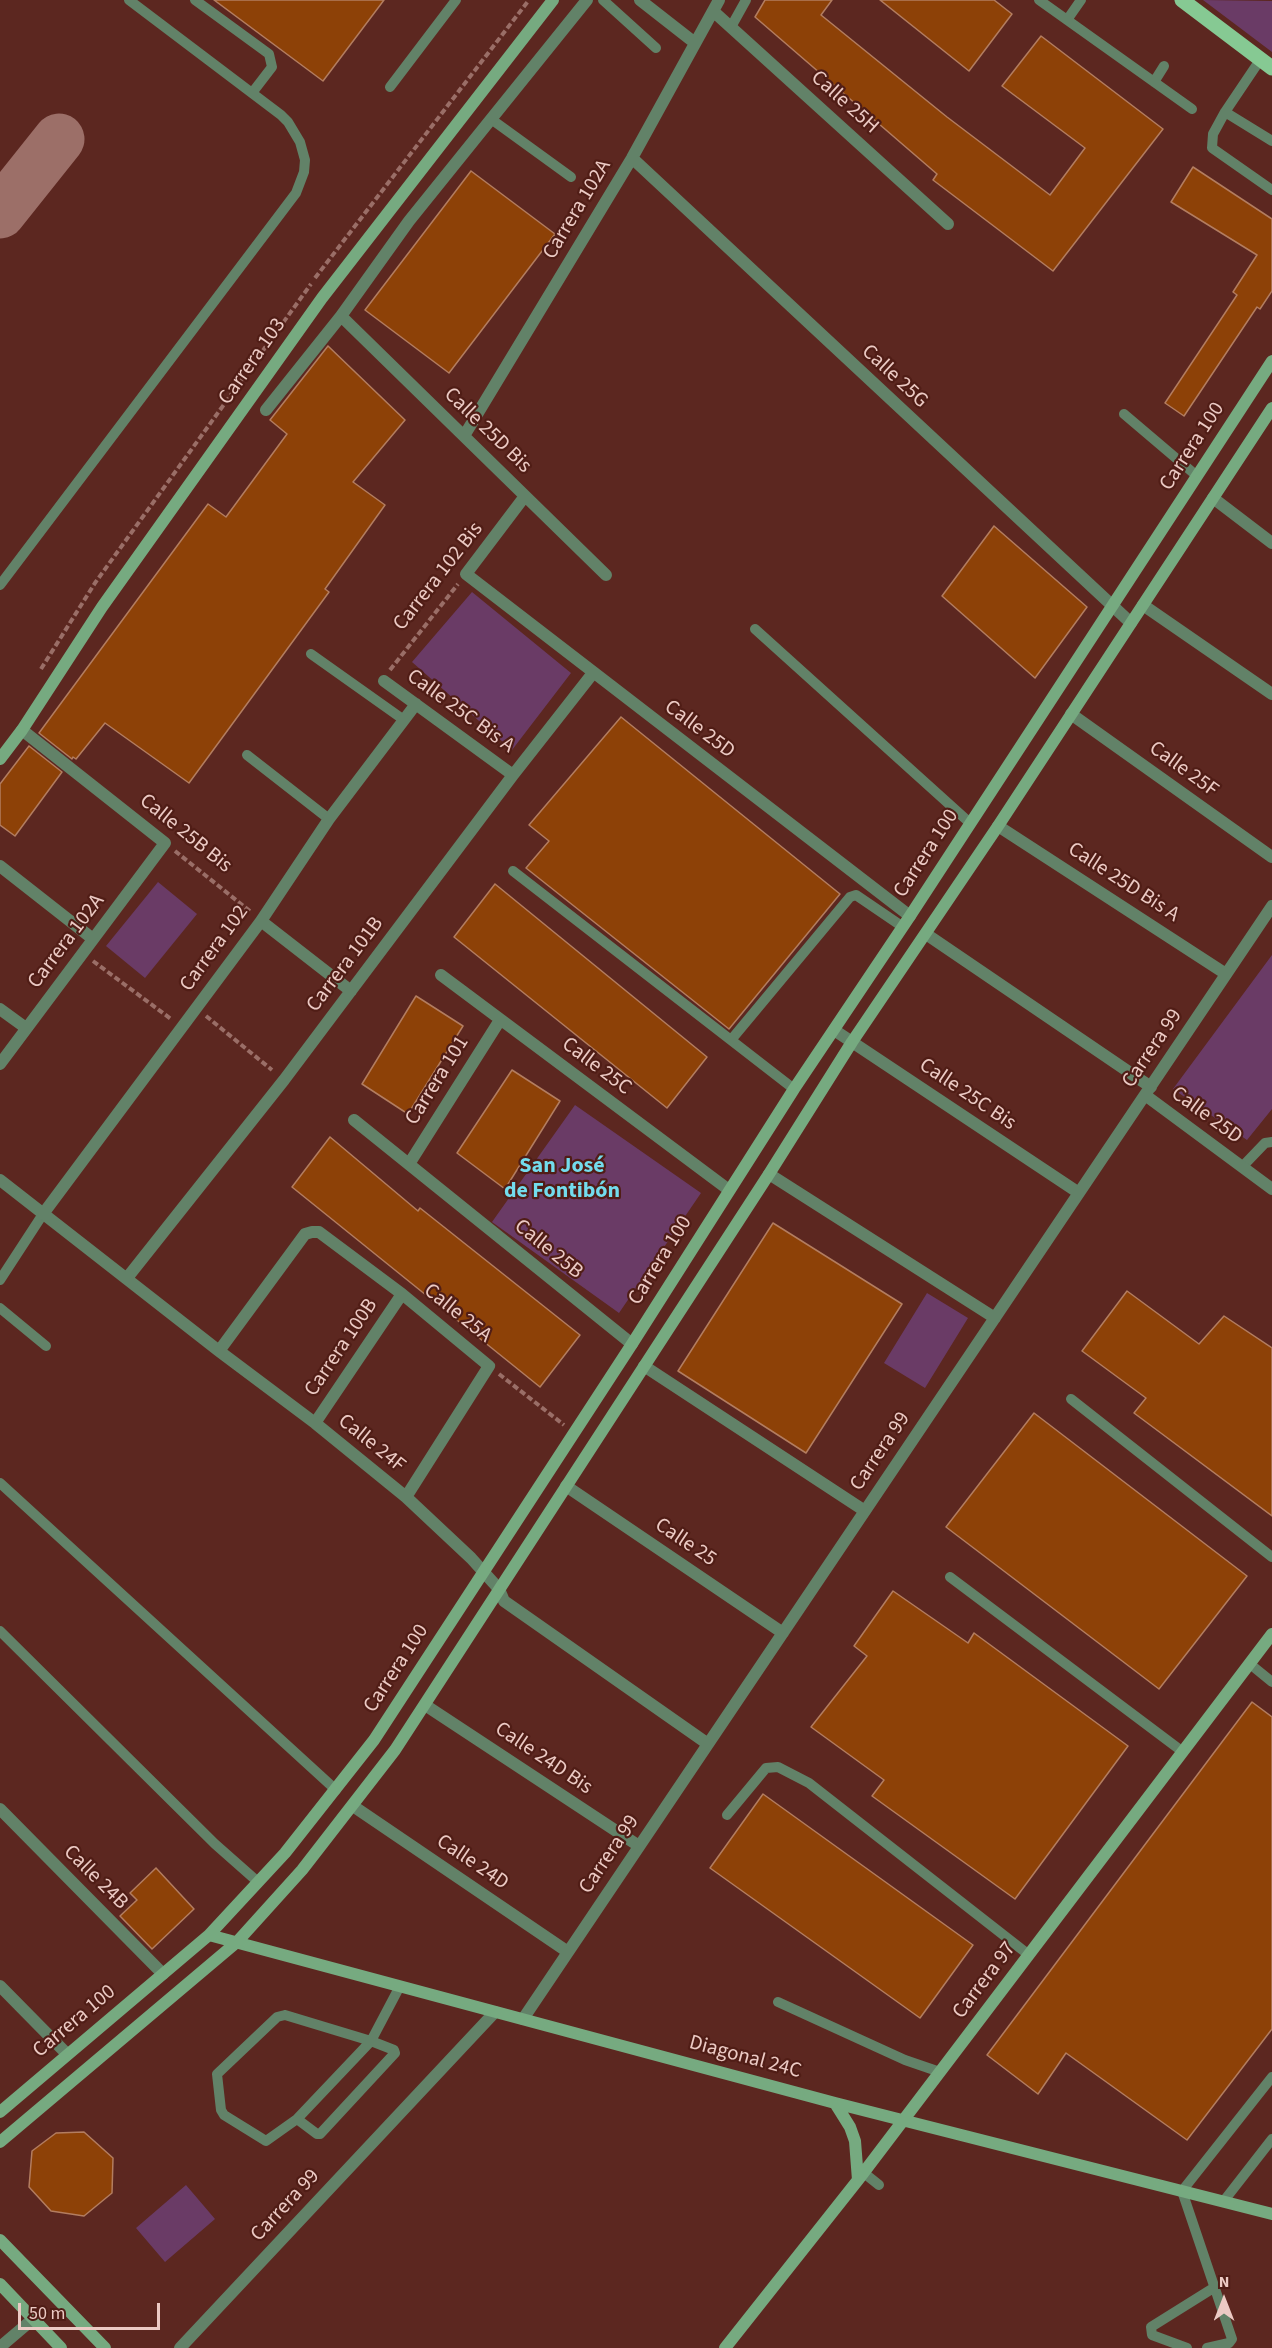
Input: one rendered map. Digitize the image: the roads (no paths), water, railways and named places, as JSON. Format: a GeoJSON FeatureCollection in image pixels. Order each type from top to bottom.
{"type":"FeatureCollection","features":[{"type":"Feature","properties":{"kind":"main road","name":"Carrera 103"},"geometry":{"type":"LineString","coordinates":[[0,759],[22,730],[102,606],[322,298],[553,0]]}},
{"type":"Feature","properties":{"kind":"main road"},"geometry":{"type":"LineString","coordinates":[[1182,0],[1266,64]]}},
{"type":"Feature","properties":{"kind":"main road","name":"Carrera 100"},"geometry":{"type":"LineString","coordinates":[[0,2112],[209,1935],[285,1853],[336,1790],[411,1685],[794,1089],[903,927],[1272,361]]}},
{"type":"Feature","properties":{"kind":"main road","name":"Carrera 100"},"geometry":{"type":"LineString","coordinates":[[0,2142],[237,1942],[302,1870],[353,1806],[425,1705],[852,1042],[998,826],[1272,408]]}},
{"type":"Feature","properties":{"kind":"main road","name":"Carrera 97"},"geometry":{"type":"LineString","coordinates":[[725,2348],[904,2120],[1272,1634]]}},
{"type":"Feature","properties":{"kind":"main road","name":"Diagonal 24C"},"geometry":{"type":"LineString","coordinates":[[209,1935],[835,2103],[1272,2214]]}},
{"type":"Feature","properties":{"kind":"main road"},"geometry":{"type":"LineString","coordinates":[[835,2103],[850,2127],[855,2141],[861,2176]]}},
{"type":"Feature","properties":{"kind":"main road"},"geometry":{"type":"LineString","coordinates":[[0,2240],[105,2348]]}},
{"type":"Feature","properties":{"kind":"main road"},"geometry":{"type":"LineString","coordinates":[[0,2284],[61,2348]]}},
{"type":"Feature","properties":{"kind":"street"},"geometry":{"type":"LineString","coordinates":[[266,410],[341,316],[409,221],[587,0]]}},
{"type":"Feature","properties":{"kind":"street"},"geometry":{"type":"LineString","coordinates":[[640,0],[695,43]]}},
{"type":"Feature","properties":{"kind":"street","name":"Carrera 102A"},"geometry":{"type":"LineString","coordinates":[[464,436],[632,158],[716,5]]}},
{"type":"Feature","properties":{"kind":"street","name":"Calle 25H"},"geometry":{"type":"LineString","coordinates":[[716,5],[731,27],[948,224]]}},
{"type":"Feature","properties":{"kind":"street","name":"Calle 25G"},"geometry":{"type":"LineString","coordinates":[[632,158],[1112,608],[1131,623]]}},
{"type":"Feature","properties":{"kind":"street","name":"Calle 25D Bis"},"geometry":{"type":"LineString","coordinates":[[341,316],[606,575]]}},
{"type":"Feature","properties":{"kind":"street","name":"Carrera 102 Bis"},"geometry":{"type":"LineString","coordinates":[[466,574],[525,496]]}},
{"type":"Feature","properties":{"kind":"street"},"geometry":{"type":"LineString","coordinates":[[1213,498],[1272,543]]}},
{"type":"Feature","properties":{"kind":"street","name":"Calle 25D"},"geometry":{"type":"LineString","coordinates":[[466,574],[910,916]]}},
{"type":"Feature","properties":{"kind":"street"},"geometry":{"type":"LineString","coordinates":[[1143,605],[1272,694]]}},
{"type":"Feature","properties":{"kind":"street","name":"Carrera 101B"},"geometry":{"type":"LineString","coordinates":[[127,1278],[284,1080],[513,775],[593,673]]}},
{"type":"Feature","properties":{"kind":"street","name":"Calle 25C Bis A"},"geometry":{"type":"LineString","coordinates":[[384,681],[513,775]]}},
{"type":"Feature","properties":{"kind":"street","name":"Carrera 102"},"geometry":{"type":"LineString","coordinates":[[43,1215],[183,1028],[261,921],[329,819],[416,704]]}},
{"type":"Feature","properties":{"kind":"street","name":"Calle 25F"},"geometry":{"type":"LineString","coordinates":[[1071,714],[1272,857]]}},
{"type":"Feature","properties":{"kind":"street","name":"Calle 25B Bis"},"geometry":{"type":"LineString","coordinates":[[22,730],[165,843]]}},
{"type":"Feature","properties":{"kind":"street","name":"Calle 25D Bis A"},"geometry":{"type":"LineString","coordinates":[[998,826],[1226,974]]}},
{"type":"Feature","properties":{"kind":"street","name":"Carrera 102A"},"geometry":{"type":"LineString","coordinates":[[0,1064],[165,843]]}},
{"type":"Feature","properties":{"kind":"street"},"geometry":{"type":"LineString","coordinates":[[0,866],[93,939]]}},
{"type":"Feature","properties":{"kind":"street","name":"Carrera 99"},"geometry":{"type":"LineString","coordinates":[[523,2019],[1272,906]]}},
{"type":"Feature","properties":{"kind":"street"},"geometry":{"type":"LineString","coordinates":[[261,921],[351,991]]}},
{"type":"Feature","properties":{"kind":"street","name":"Calle 25D"},"geometry":{"type":"LineString","coordinates":[[926,934],[1148,1091],[1272,1189]]}},
{"type":"Feature","properties":{"kind":"street","name":"Calle 25C"},"geometry":{"type":"LineString","coordinates":[[441,975],[729,1190]]}},
{"type":"Feature","properties":{"kind":"street"},"geometry":{"type":"LineString","coordinates":[[0,1009],[26,1028]]}},
{"type":"Feature","properties":{"kind":"street","name":"Carrera 101"},"geometry":{"type":"LineString","coordinates":[[409,1164],[500,1020]]}},
{"type":"Feature","properties":{"kind":"street","name":"Calle 25C Bis"},"geometry":{"type":"LineString","coordinates":[[834,1029],[1079,1193]]}},
{"type":"Feature","properties":{"kind":"street","name":"Calle 25B"},"geometry":{"type":"LineString","coordinates":[[354,1120],[632,1344]]}},
{"type":"Feature","properties":{"kind":"street"},"geometry":{"type":"LineString","coordinates":[[769,1174],[995,1318]]}},
{"type":"Feature","properties":{"kind":"street","name":"Calle 24F"},"geometry":{"type":"LineString","coordinates":[[0,1180],[219,1352],[315,1423],[406,1497],[484,1572],[499,1590],[504,1601],[708,1744]]}},
{"type":"Feature","properties":{"kind":"street","name":"Calle 25A"},"geometry":{"type":"LineString","coordinates":[[219,1352],[305,1234],[319,1232],[402,1294],[489,1366],[406,1497]]}},
{"type":"Feature","properties":{"kind":"street","name":"Carrera 100B"},"geometry":{"type":"LineString","coordinates":[[315,1423],[402,1294]]}},
{"type":"Feature","properties":{"kind":"street"},"geometry":{"type":"LineString","coordinates":[[644,1366],[865,1511]]}},
{"type":"Feature","properties":{"kind":"street","name":"Calle 25"},"geometry":{"type":"LineString","coordinates":[[566,1486],[783,1633]]}},
{"type":"Feature","properties":{"kind":"street","name":"Calle 24D Bis"},"geometry":{"type":"LineString","coordinates":[[425,1705],[639,1846]]}},
{"type":"Feature","properties":{"kind":"street","name":"Calle 24D"},"geometry":{"type":"LineString","coordinates":[[353,1806],[568,1952]]}},
{"type":"Feature","properties":{"kind":"street","name":"Calle 24B"},"geometry":{"type":"LineString","coordinates":[[0,1809],[163,1974]]}},
{"type":"Feature","properties":{"kind":"street"},"geometry":{"type":"LineString","coordinates":[[0,1986],[68,2054]]}},
{"type":"Feature","properties":{"kind":"street","name":"Carrera 99"},"geometry":{"type":"LineString","coordinates":[[180,2348],[495,2012]]}},
{"type":"Feature","properties":{"kind":"street"},"geometry":{"type":"LineString","coordinates":[[0,2347],[33,2319]]}},
{"type":"Feature","properties":{"kind":"lane"},"geometry":{"type":"LineString","coordinates":[[195,0],[269,54],[272,67],[252,93]]}},
{"type":"Feature","properties":{"kind":"lane"},"geometry":{"type":"LineString","coordinates":[[390,87],[456,0]]}},
{"type":"Feature","properties":{"kind":"lane"},"geometry":{"type":"LineString","coordinates":[[603,0],[656,48]]}},
{"type":"Feature","properties":{"kind":"lane"},"geometry":{"type":"LineString","coordinates":[[731,27],[746,0]]}},
{"type":"Feature","properties":{"kind":"lane"},"geometry":{"type":"LineString","coordinates":[[1039,0],[1192,109]]}},
{"type":"Feature","properties":{"kind":"lane"},"geometry":{"type":"LineString","coordinates":[[1067,20],[1081,0]]}},
{"type":"Feature","properties":{"kind":"lane"},"geometry":{"type":"LineString","coordinates":[[0,585],[296,193],[304,172],[305,160],[300,142],[288,122],[137,2]]}},
{"type":"Feature","properties":{"kind":"lane"},"geometry":{"type":"LineString","coordinates":[[1266,64],[1225,112],[1213,134],[1212,148],[1272,190]]}},
{"type":"Feature","properties":{"kind":"lane"},"geometry":{"type":"LineString","coordinates":[[1154,82],[1164,66]]}},
{"type":"Feature","properties":{"kind":"lane"},"geometry":{"type":"LineString","coordinates":[[1225,112],[1272,141]]}},
{"type":"Feature","properties":{"kind":"lane"},"geometry":{"type":"LineString","coordinates":[[491,119],[571,177]]}},
{"type":"Feature","properties":{"kind":"lane"},"geometry":{"type":"LineString","coordinates":[[1124,414],[1197,476]]}},
{"type":"Feature","properties":{"kind":"lane"},"geometry":{"type":"LineString","coordinates":[[755,629],[970,823]]}},
{"type":"Feature","properties":{"kind":"lane"},"geometry":{"type":"LineString","coordinates":[[311,654],[404,720]]}},
{"type":"Feature","properties":{"kind":"lane"},"geometry":{"type":"LineString","coordinates":[[247,755],[329,819]]}},
{"type":"Feature","properties":{"kind":"lane"},"geometry":{"type":"LineString","coordinates":[[513,871],[794,1089]]}},
{"type":"Feature","properties":{"kind":"lane"},"geometry":{"type":"LineString","coordinates":[[731,1040],[850,897],[856,895],[903,927]]}},
{"type":"Feature","properties":{"kind":"lane"},"geometry":{"type":"LineString","coordinates":[[1242,1167],[1265,1143],[1272,1142]]}},
{"type":"Feature","properties":{"kind":"lane"},"geometry":{"type":"LineString","coordinates":[[0,1280],[43,1215]]}},
{"type":"Feature","properties":{"kind":"lane"},"geometry":{"type":"LineString","coordinates":[[0,1308],[46,1346]]}},
{"type":"Feature","properties":{"kind":"lane"},"geometry":{"type":"LineString","coordinates":[[1071,1399],[1272,1557]]}},
{"type":"Feature","properties":{"kind":"lane"},"geometry":{"type":"LineString","coordinates":[[0,1483],[336,1790]]}},
{"type":"Feature","properties":{"kind":"lane"},"geometry":{"type":"LineString","coordinates":[[950,1578],[1183,1752]]}},
{"type":"Feature","properties":{"kind":"lane"},"geometry":{"type":"LineString","coordinates":[[0,1631],[215,1844],[258,1882]]}},
{"type":"Feature","properties":{"kind":"lane"},"geometry":{"type":"LineString","coordinates":[[1250,1664],[1272,1682]]}},
{"type":"Feature","properties":{"kind":"lane"},"geometry":{"type":"LineString","coordinates":[[727,1815],[766,1768],[778,1767],[809,1783],[1029,1955]]}},
{"type":"Feature","properties":{"kind":"lane"},"geometry":{"type":"LineString","coordinates":[[297,2119],[317,2134],[321,2134],[395,2053],[394,2050],[370,2041],[281,2016],[277,2017],[219,2071],[217,2081],[221,2110],[224,2115],[263,2141],[269,2141],[297,2119],[370,2041],[400,1986]]}},
{"type":"Feature","properties":{"kind":"lane"},"geometry":{"type":"LineString","coordinates":[[778,2002],[904,2060],[940,2072]]}},
{"type":"Feature","properties":{"kind":"lane"},"geometry":{"type":"LineString","coordinates":[[1207,2348],[1229,2343],[1232,2338],[1182,2191],[1272,2077]]}},
{"type":"Feature","properties":{"kind":"lane"},"geometry":{"type":"LineString","coordinates":[[1223,2202],[1272,2139]]}},
{"type":"Feature","properties":{"kind":"lane"},"geometry":{"type":"LineString","coordinates":[[861,2176],[879,2186]]}},
{"type":"Feature","properties":{"kind":"lane"},"geometry":{"type":"LineString","coordinates":[[1187,2348],[1152,2335],[1151,2326],[1215,2287]]}},
{"type":"Feature","properties":{"kind":"district","name":"San José de Fontibón"},"geometry":{"type":"Point","coordinates":[562,1180]}}]}
